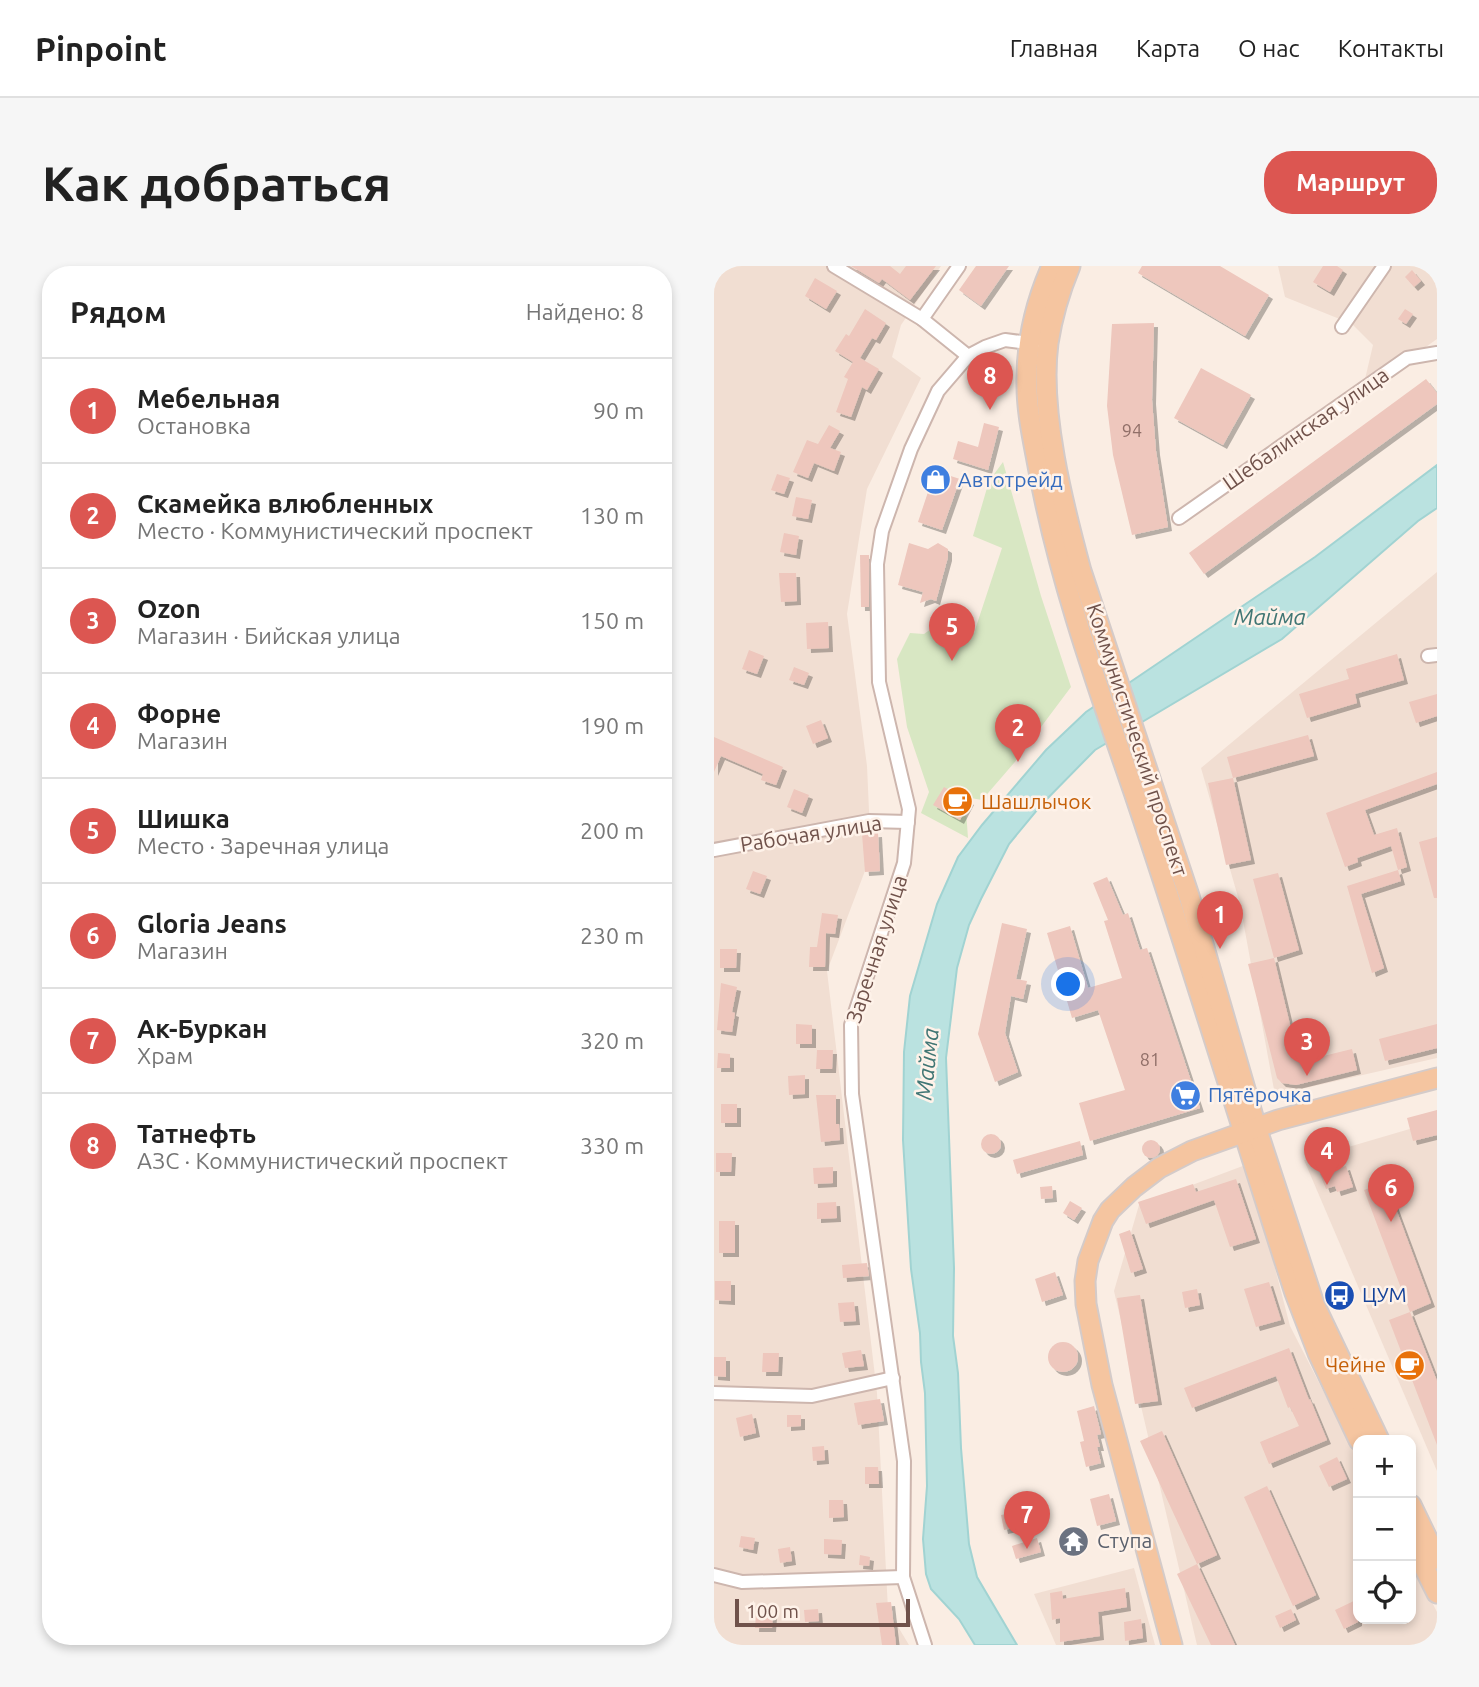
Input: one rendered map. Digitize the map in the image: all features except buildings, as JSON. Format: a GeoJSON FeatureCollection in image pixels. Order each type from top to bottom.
{"type":"FeatureCollection","features":[{"type":"Feature","properties":{"kind":"main road","name":"Коммунистический проспект"},"geometry":{"type":"LineString","coordinates":[[1052,266],[1042,288],[1038,344],[1067,519],[1081,571],[1207,954],[1251,1133],[1295,1293],[1318,1353],[1357,1435]]}},
{"type":"Feature","properties":{"kind":"main road","name":"Коммунистический проспект"},"geometry":{"type":"LineString","coordinates":[[1070,266],[1038,344],[1027,389],[1045,504],[1092,674],[1251,1133],[1314,1304],[1377,1435]]}},
{"type":"Feature","properties":{"kind":"main road"},"geometry":{"type":"LineString","coordinates":[[1172,1645],[1102,1385],[1086,1304],[1085,1281],[1092,1248],[1103,1222],[1110,1210],[1134,1187],[1159,1168],[1192,1151],[1437,1078]]}},
{"type":"Feature","properties":{"kind":"main road"},"geometry":{"type":"LineString","coordinates":[[1184,1645],[1143,1488],[1111,1382],[1094,1294],[1093,1273],[1100,1249],[1118,1212],[1160,1176],[1198,1157],[1251,1133],[1437,1088]]}},
{"type":"Feature","properties":{"kind":"main road"},"geometry":{"type":"LineString","coordinates":[[1416,1515],[1437,1559]]}},
{"type":"Feature","properties":{"kind":"main road"},"geometry":{"type":"LineString","coordinates":[[1416,1551],[1437,1593]]}},
{"type":"Feature","properties":{"kind":"street"},"geometry":{"type":"LineString","coordinates":[[834,266],[922,318],[968,356],[1005,340],[1038,344]]}},
{"type":"Feature","properties":{"kind":"street"},"geometry":{"type":"LineString","coordinates":[[922,318],[959,266]]}},
{"type":"Feature","properties":{"kind":"street"},"geometry":{"type":"LineString","coordinates":[[1342,327],[1384,266]]}},
{"type":"Feature","properties":{"kind":"street","name":"Шебалинская улица"},"geometry":{"type":"LineString","coordinates":[[1180,518],[1407,358],[1437,353]]}},
{"type":"Feature","properties":{"kind":"street","name":"Заречная улица"},"geometry":{"type":"LineString","coordinates":[[925,1645],[902,1577],[904,1461],[852,1094],[851,1025],[904,863],[909,809],[900,760],[879,682],[879,547],[882,531],[911,449],[928,409],[950,374],[968,356]]}},
{"type":"Feature","properties":{"kind":"street","name":"Рабочая улица"},"geometry":{"type":"LineString","coordinates":[[714,850],[869,821],[908,822]]}},
{"type":"Feature","properties":{"kind":"street"},"geometry":{"type":"LineString","coordinates":[[714,1393],[812,1396],[893,1378]]}},
{"type":"Feature","properties":{"kind":"street"},"geometry":{"type":"LineString","coordinates":[[714,1575],[742,1582],[902,1577]]}},
{"type":"Feature","properties":{"kind":"shaded area"},"geometry":{"type":"Polygon","coordinates":[[[714,266],[941,266],[901,325],[892,357],[921,378],[867,489],[847,614],[867,766],[871,855],[827,971],[877,1393],[888,1610],[909,1645],[714,1645],[714,266]]]}},
{"type":"Feature","properties":{"kind":"shaded area"},"geometry":{"type":"Polygon","coordinates":[[[1278,266],[1437,266],[1437,339],[1362,392],[1373,345],[1352,324],[1285,297],[1278,266]]]}},
{"type":"Feature","properties":{"kind":"shaded area"},"geometry":{"type":"Polygon","coordinates":[[[1437,572],[1437,1058],[1275,1095],[1240,904],[1201,768],[1437,572]]]}},
{"type":"Feature","properties":{"kind":"shaded area"},"geometry":{"type":"Polygon","coordinates":[[[1437,1121],[1437,1471],[1304,1160],[1437,1121]]]}},
{"type":"Feature","properties":{"kind":"shaded area"},"geometry":{"type":"Polygon","coordinates":[[[1248,1164],[1290,1326],[1353,1449],[1353,1624],[1416,1624],[1416,1571],[1437,1612],[1437,1645],[1197,1645],[1114,1291],[1139,1205],[1248,1164]]]}},
{"type":"Feature","properties":{"kind":"shaded area"},"geometry":{"type":"Polygon","coordinates":[[[1134,1568],[1155,1645],[1056,1645],[1034,1594],[1134,1568]]]}},
{"type":"Feature","properties":{"kind":"green space"},"geometry":{"type":"Polygon","coordinates":[[[1003,462],[1041,596],[1071,687],[1014,763],[982,800],[965,797],[968,838],[921,813],[929,792],[907,727],[897,659],[910,633],[924,634],[938,624],[974,633],[1002,548],[973,536],[989,481],[1003,462]]]}},
{"type":"Feature","properties":{"kind":"water","name":"Майма"},"geometry":{"type":"Polygon","coordinates":[[[1437,465],[1437,508],[1418,521],[1282,639],[1095,750],[1042,804],[1009,844],[969,925],[957,968],[946,1058],[954,1268],[953,1336],[958,1373],[969,1544],[977,1577],[1017,1645],[975,1645],[959,1619],[931,1589],[926,1574],[923,1539],[927,1486],[925,1393],[911,1269],[903,1140],[904,1052],[910,996],[937,904],[958,857],[982,825],[1046,750],[1086,712],[1315,557],[1437,465]]]}},
{"type":"Feature","properties":{"kind":"place","name":"Татнефть"},"geometry":{"type":"Point","coordinates":[990,410]}},
{"type":"Feature","properties":{"kind":"place","name":"Автотрейд"},"geometry":{"type":"Point","coordinates":[935,480]}},
{"type":"Feature","properties":{"kind":"place","name":"Шишка"},"geometry":{"type":"Point","coordinates":[952,661]}},
{"type":"Feature","properties":{"kind":"place","name":"Скамейка влюбленных"},"geometry":{"type":"Point","coordinates":[1018,762]}},
{"type":"Feature","properties":{"kind":"place","name":"Шашлычок"},"geometry":{"type":"Point","coordinates":[958,802]}},
{"type":"Feature","properties":{"kind":"place","name":"Мебельная"},"geometry":{"type":"Point","coordinates":[1220,949]}},
{"type":"Feature","properties":{"kind":"place","name":"Ozon"},"geometry":{"type":"Point","coordinates":[1307,1076]}},
{"type":"Feature","properties":{"kind":"place","name":"Пятёрочка"},"geometry":{"type":"Point","coordinates":[1185,1095]}},
{"type":"Feature","properties":{"kind":"place","name":"Форне"},"geometry":{"type":"Point","coordinates":[1327,1185]}},
{"type":"Feature","properties":{"kind":"place","name":"Gloria Jeans"},"geometry":{"type":"Point","coordinates":[1391,1222]}},
{"type":"Feature","properties":{"kind":"place","name":"ЦУМ"},"geometry":{"type":"Point","coordinates":[1339,1295]}},
{"type":"Feature","properties":{"kind":"place","name":"Чейне"},"geometry":{"type":"Point","coordinates":[1409,1365]}},
{"type":"Feature","properties":{"kind":"place","name":"Ступа"},"geometry":{"type":"Point","coordinates":[1074,1541]}},
{"type":"Feature","properties":{"kind":"place","name":"Ак-Буркан"},"geometry":{"type":"Point","coordinates":[1027,1549]}}]}
